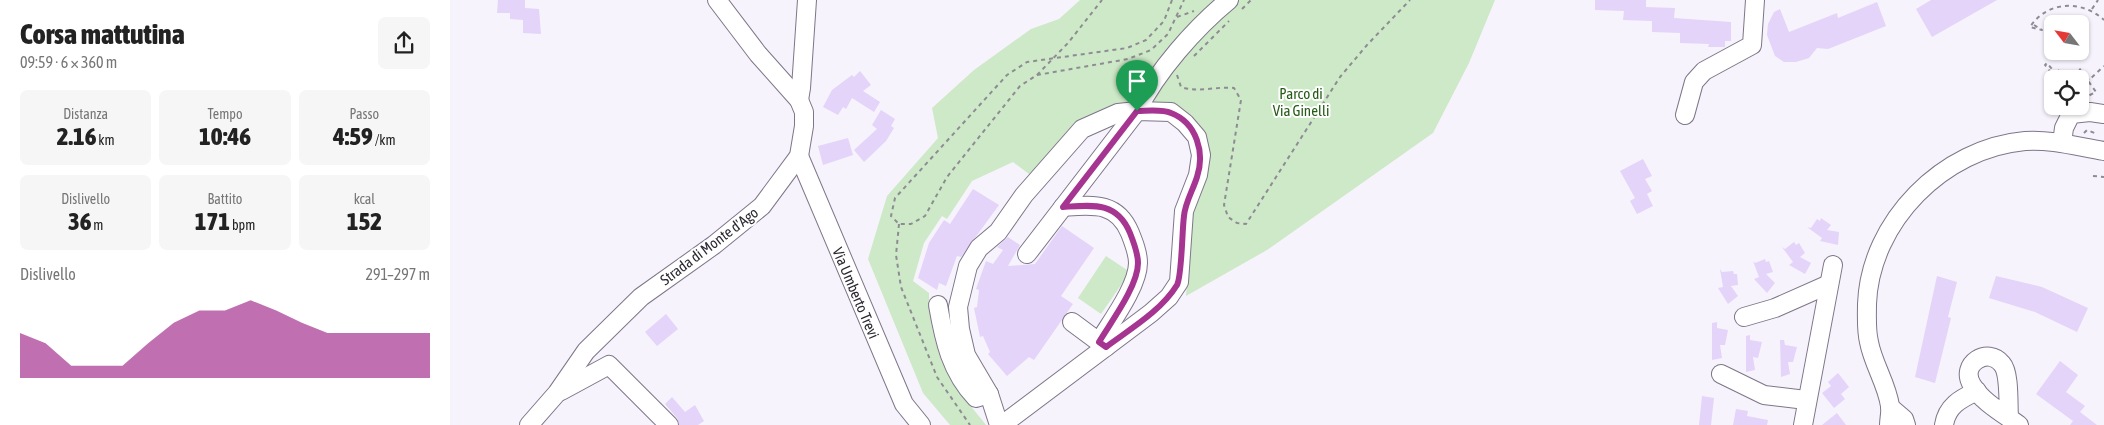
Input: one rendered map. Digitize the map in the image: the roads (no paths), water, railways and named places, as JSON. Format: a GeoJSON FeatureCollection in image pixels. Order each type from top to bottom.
{"type":"FeatureCollection","features":[{"type":"Feature","properties":{"kind":"street","name":"Strada di Monte d'Ago"},"geometry":{"type":"LineString","coordinates":[[529,425],[556,393],[586,351],[640,297],[714,245],[762,206],[799,156],[804,126],[804,112],[798,100],[758,54],[717,0]]}},
{"type":"Feature","properties":{"kind":"street"},"geometry":{"type":"LineString","coordinates":[[798,100],[801,88],[807,0]]}},
{"type":"Feature","properties":{"kind":"street"},"geometry":{"type":"LineString","coordinates":[[1685,116],[1694,82],[1704,71],[1752,45],[1755,0]]}},
{"type":"Feature","properties":{"kind":"street"},"geometry":{"type":"LineString","coordinates":[[1027,254],[1137,111],[1144,97],[1172,59],[1235,5]]}},
{"type":"Feature","properties":{"kind":"street"},"geometry":{"type":"LineString","coordinates":[[1137,111],[1171,112],[1185,123],[1197,137],[1201,155],[1198,175],[1184,211],[1179,282],[1168,297],[1151,313],[1102,344],[1000,425],[989,394],[966,355],[960,329],[958,307],[968,266],[979,248],[998,232],[1024,195],[1082,129],[1118,113],[1137,111]]}},
{"type":"Feature","properties":{"kind":"street"},"geometry":{"type":"LineString","coordinates":[[2089,111],[2104,114]]}},
{"type":"Feature","properties":{"kind":"street"},"geometry":{"type":"LineString","coordinates":[[2062,144],[2064,128],[2071,115]]}},
{"type":"Feature","properties":{"kind":"street"},"geometry":{"type":"LineString","coordinates":[[1889,425],[1890,407],[1868,341],[1867,302],[1871,278],[1881,247],[1898,217],[1919,191],[1941,172],[1968,158],[1996,147],[2026,141],[2062,144],[2104,151]]}},
{"type":"Feature","properties":{"kind":"street","name":"Via Umberto Trevi"},"geometry":{"type":"LineString","coordinates":[[799,156],[904,404],[921,425]]}},
{"type":"Feature","properties":{"kind":"street"},"geometry":{"type":"LineString","coordinates":[[1063,207],[1108,207],[1126,222],[1135,245],[1138,264],[1133,283],[1102,344]]}},
{"type":"Feature","properties":{"kind":"street"},"geometry":{"type":"LineString","coordinates":[[1803,425],[1832,264]]}},
{"type":"Feature","properties":{"kind":"street"},"geometry":{"type":"LineString","coordinates":[[1744,317],[1775,308],[1827,284]]}},
{"type":"Feature","properties":{"kind":"street"},"geometry":{"type":"LineString","coordinates":[[938,305],[944,342],[962,384],[976,398],[989,394]]}},
{"type":"Feature","properties":{"kind":"street"},"geometry":{"type":"LineString","coordinates":[[1072,322],[1102,344]]}},
{"type":"Feature","properties":{"kind":"street"},"geometry":{"type":"LineString","coordinates":[[1979,357],[1993,358],[2002,363],[2007,373],[2014,421],[1977,392],[1969,377],[1973,360],[1979,357]]}},
{"type":"Feature","properties":{"kind":"street"},"geometry":{"type":"LineString","coordinates":[[556,393],[610,365],[669,425]]}},
{"type":"Feature","properties":{"kind":"street"},"geometry":{"type":"LineString","coordinates":[[1721,374],[1764,395],[1806,400]]}},
{"type":"Feature","properties":{"kind":"street"},"geometry":{"type":"LineString","coordinates":[[1944,425],[1946,415],[1959,399],[1977,392]]}},
{"type":"Feature","properties":{"kind":"street"},"geometry":{"type":"LineString","coordinates":[[1890,407],[1904,419],[1906,425]]}},
{"type":"Feature","properties":{"kind":"park label","name":"Parco di Via Ginelli"},"geometry":{"type":"Point","coordinates":[1301,102]}}]}
